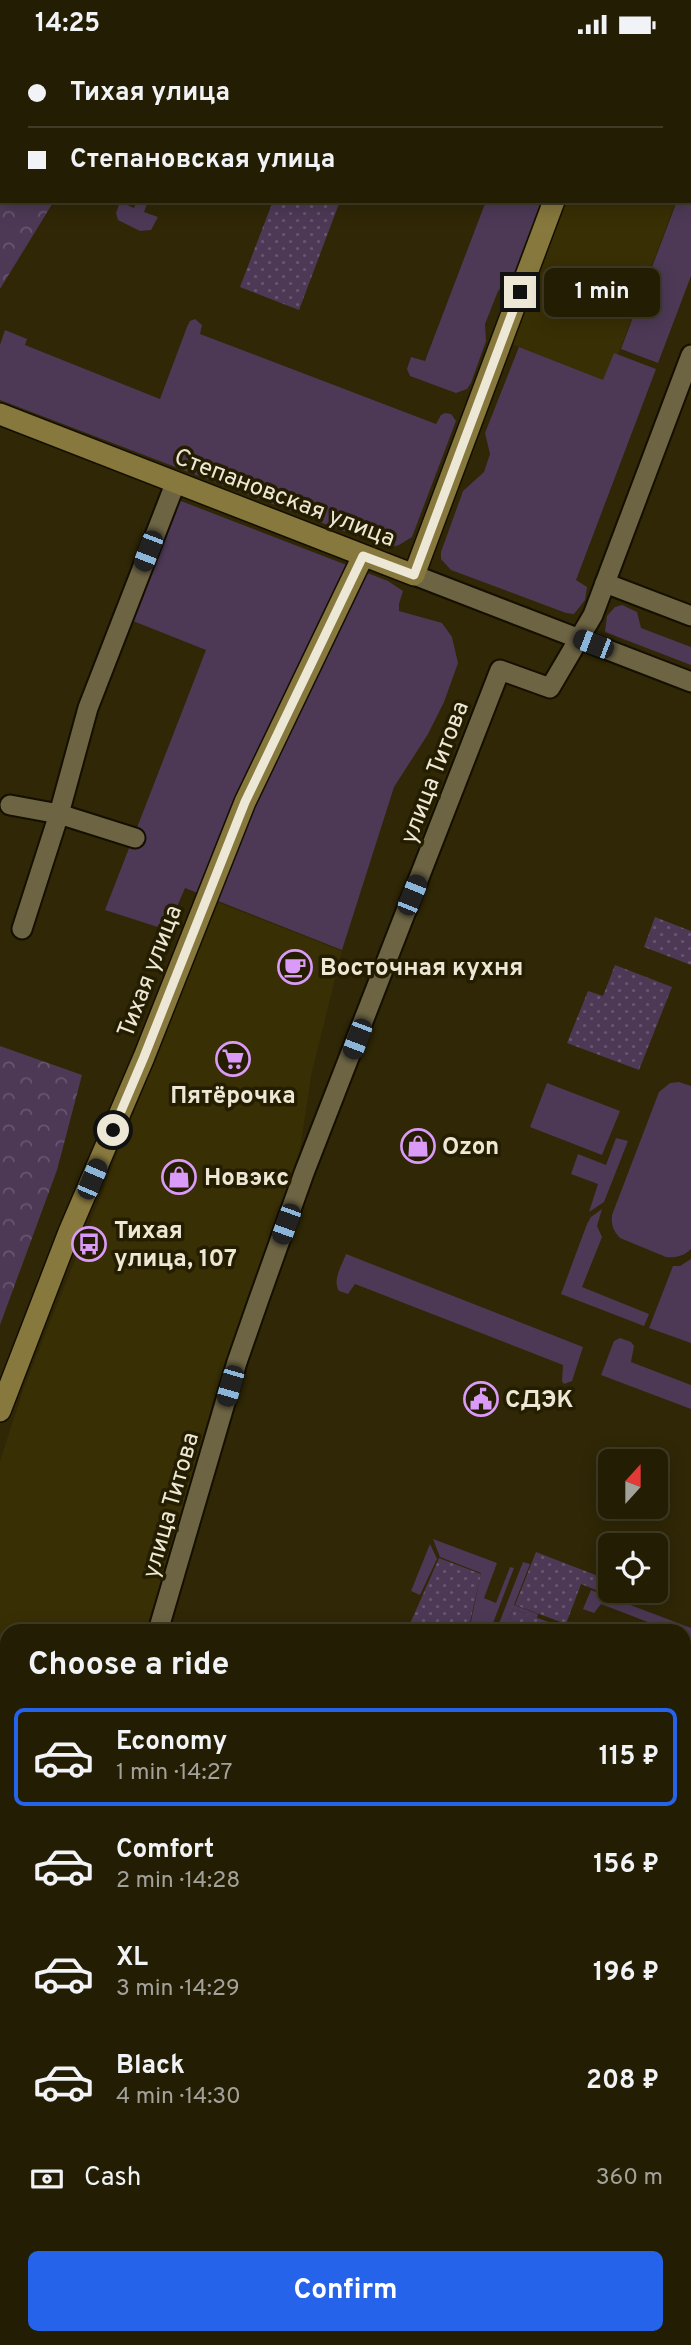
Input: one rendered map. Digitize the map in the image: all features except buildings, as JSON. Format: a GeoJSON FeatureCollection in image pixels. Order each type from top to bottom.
{"type":"FeatureCollection","features":[{"type":"Feature","properties":{"kind":"street","name":"Степановская улица"},"geometry":{"type":"LineString","coordinates":[[0,414],[414,575],[553,203]]}},
{"type":"Feature","properties":{"kind":"street"},"geometry":{"type":"LineString","coordinates":[[579,639],[593,615],[691,355]]}},
{"type":"Feature","properties":{"kind":"street"},"geometry":{"type":"LineString","coordinates":[[22,929],[59,814],[88,708],[175,484]]}},
{"type":"Feature","properties":{"kind":"street","name":"Тихая улица"},"geometry":{"type":"LineString","coordinates":[[0,1411],[49,1282],[144,1057],[245,802],[363,556]]}},
{"type":"Feature","properties":{"kind":"street"},"geometry":{"type":"LineString","coordinates":[[414,575],[691,682]]}},
{"type":"Feature","properties":{"kind":"street"},"geometry":{"type":"LineString","coordinates":[[605,583],[691,616]]}},
{"type":"Feature","properties":{"kind":"street","name":"улица Титова"},"geometry":{"type":"LineString","coordinates":[[160,1624],[237,1362],[277,1249],[500,670],[550,688],[579,639]]}},
{"type":"Feature","properties":{"kind":"street"},"geometry":{"type":"LineString","coordinates":[[10,806],[59,814],[135,838]]}},
{"type":"Feature","properties":{"kind":"shaded area"},"geometry":{"type":"Polygon","coordinates":[[[561,203],[675,203],[618,355],[604,381],[509,343],[561,203]]]}},
{"type":"Feature","properties":{"kind":"shaded area"},"geometry":{"type":"Polygon","coordinates":[[[212,900],[342,951],[311,1076],[300,1150],[148,1624],[0,1624],[0,1461],[24,1387],[146,1082],[212,900]]]}},
{"type":"Feature","properties":{"kind":"green space"},"geometry":{"type":"Polygon","coordinates":[[[0,203],[53,203],[0,289],[0,203]]]}},
{"type":"Feature","properties":{"kind":"green space"},"geometry":{"type":"Polygon","coordinates":[[[120,203],[134,208],[136,203],[147,203],[144,212],[158,217],[151,230],[140,231],[118,220],[116,213],[120,203]]]}},
{"type":"Feature","properties":{"kind":"green space"},"geometry":{"type":"Polygon","coordinates":[[[272,203],[339,203],[299,310],[240,287],[272,203]]]}},
{"type":"Feature","properties":{"kind":"green space"},"geometry":{"type":"Polygon","coordinates":[[[485,203],[540,203],[514,273],[498,291],[485,324],[486,341],[467,389],[456,393],[410,376],[407,369],[411,357],[425,361],[485,203]]]}},
{"type":"Feature","properties":{"kind":"green space"},"geometry":{"type":"Polygon","coordinates":[[[676,203],[691,203],[691,276],[658,363],[621,349],[676,203]]]}},
{"type":"Feature","properties":{"kind":"green space"},"geometry":{"type":"Polygon","coordinates":[[[195,319],[202,325],[200,334],[436,424],[441,415],[451,414],[456,421],[412,537],[388,548],[0,400],[0,345],[5,330],[27,339],[25,345],[160,399],[187,327],[190,321],[195,319]]]}},
{"type":"Feature","properties":{"kind":"green space"},"geometry":{"type":"Polygon","coordinates":[[[519,347],[603,380],[614,353],[656,369],[576,580],[587,587],[585,600],[574,614],[451,570],[441,559],[441,552],[463,491],[484,472],[490,454],[485,433],[519,347]]]}},
{"type":"Feature","properties":{"kind":"green space"},"geometry":{"type":"Polygon","coordinates":[[[181,501],[388,581],[403,591],[399,611],[442,623],[452,637],[458,663],[444,702],[428,734],[394,787],[342,950],[185,888],[167,930],[105,910],[206,650],[128,619],[169,504],[181,501]]]}},
{"type":"Feature","properties":{"kind":"green space"},"geometry":{"type":"Polygon","coordinates":[[[622,605],[637,612],[641,628],[691,647],[691,665],[605,632],[607,616],[615,607],[622,605]]]}},
{"type":"Feature","properties":{"kind":"green space"},"geometry":{"type":"Polygon","coordinates":[[[655,917],[691,931],[691,965],[644,947],[655,917]]]}},
{"type":"Feature","properties":{"kind":"green space"},"geometry":{"type":"Polygon","coordinates":[[[615,965],[672,987],[639,1070],[567,1043],[588,991],[603,996],[615,965]]]}},
{"type":"Feature","properties":{"kind":"green space"},"geometry":{"type":"Polygon","coordinates":[[[0,1046],[82,1075],[57,1170],[0,1325],[0,1046]]]}},
{"type":"Feature","properties":{"kind":"green space"},"geometry":{"type":"Polygon","coordinates":[[[679,1082],[691,1086],[691,1249],[680,1256],[666,1257],[620,1238],[613,1227],[612,1215],[659,1092],[670,1083],[679,1082]]]}},
{"type":"Feature","properties":{"kind":"green space"},"geometry":{"type":"Polygon","coordinates":[[[547,1083],[620,1111],[602,1155],[530,1127],[547,1083]]]}},
{"type":"Feature","properties":{"kind":"green space"},"geometry":{"type":"Polygon","coordinates":[[[616,1138],[628,1141],[604,1202],[589,1212],[598,1184],[571,1174],[578,1154],[606,1165],[616,1138]]]}},
{"type":"Feature","properties":{"kind":"green space"},"geometry":{"type":"Polygon","coordinates":[[[602,1209],[597,1226],[602,1237],[582,1287],[649,1314],[644,1326],[561,1294],[587,1224],[591,1217],[602,1209]]]}},
{"type":"Feature","properties":{"kind":"green space"},"geometry":{"type":"Polygon","coordinates":[[[346,1254],[583,1347],[572,1381],[564,1384],[562,1381],[563,1365],[355,1284],[348,1294],[339,1291],[337,1277],[346,1254]]]}},
{"type":"Feature","properties":{"kind":"green space"},"geometry":{"type":"Polygon","coordinates":[[[691,1259],[691,1343],[649,1328],[673,1266],[680,1266],[691,1259]]]}},
{"type":"Feature","properties":{"kind":"green space"},"geometry":{"type":"Polygon","coordinates":[[[620,1338],[634,1346],[631,1362],[691,1385],[691,1409],[601,1375],[614,1341],[620,1338]]]}},
{"type":"Feature","properties":{"kind":"green space"},"geometry":{"type":"Polygon","coordinates":[[[433,1539],[497,1563],[484,1598],[496,1603],[510,1567],[514,1568],[493,1624],[470,1624],[481,1573],[440,1557],[433,1539]]]}},
{"type":"Feature","properties":{"kind":"green space"},"geometry":{"type":"Polygon","coordinates":[[[430,1544],[437,1559],[420,1595],[411,1591],[430,1544]]]}},
{"type":"Feature","properties":{"kind":"green space"},"geometry":{"type":"Polygon","coordinates":[[[536,1552],[598,1576],[598,1591],[581,1584],[566,1624],[515,1605],[536,1552]]]}},
{"type":"Feature","properties":{"kind":"green space"},"geometry":{"type":"Polygon","coordinates":[[[439,1558],[481,1574],[470,1624],[410,1624],[439,1558]]]}},
{"type":"Feature","properties":{"kind":"green space"},"geometry":{"type":"Polygon","coordinates":[[[523,1562],[530,1564],[514,1605],[538,1614],[537,1618],[513,1609],[508,1624],[499,1624],[523,1562]]]}},
{"type":"Feature","properties":{"kind":"green space"},"geometry":{"type":"Polygon","coordinates":[[[591,1590],[598,1593],[598,1603],[625,1603],[680,1624],[653,1624],[601,1604],[594,1613],[583,1609],[591,1590]]]}},
{"type":"Feature","properties":{"kind":"green space"},"geometry":{"type":"Polygon","coordinates":[[[513,1609],[554,1624],[508,1624],[513,1609]]]}},
{"type":"Feature","properties":{"kind":"place","name":"Восточная кухня"},"geometry":{"type":"Point","coordinates":[295,967]}},
{"type":"Feature","properties":{"kind":"place","name":"Пятёрочка"},"geometry":{"type":"Point","coordinates":[233,1059]}},
{"type":"Feature","properties":{"kind":"place","name":"Ozon"},"geometry":{"type":"Point","coordinates":[418,1146]}},
{"type":"Feature","properties":{"kind":"place","name":"Новэкс"},"geometry":{"type":"Point","coordinates":[179,1177]}},
{"type":"Feature","properties":{"kind":"place","name":"Тихая улица, 107"},"geometry":{"type":"Point","coordinates":[89,1244]}},
{"type":"Feature","properties":{"kind":"place","name":"СДЭК"},"geometry":{"type":"Point","coordinates":[481,1399]}},
{"type":"Feature","properties":{"kind":"route"},"geometry":{"type":"LineString","coordinates":[[113,1130],[245,802],[363,556],[414,575],[520,292]]}}]}
